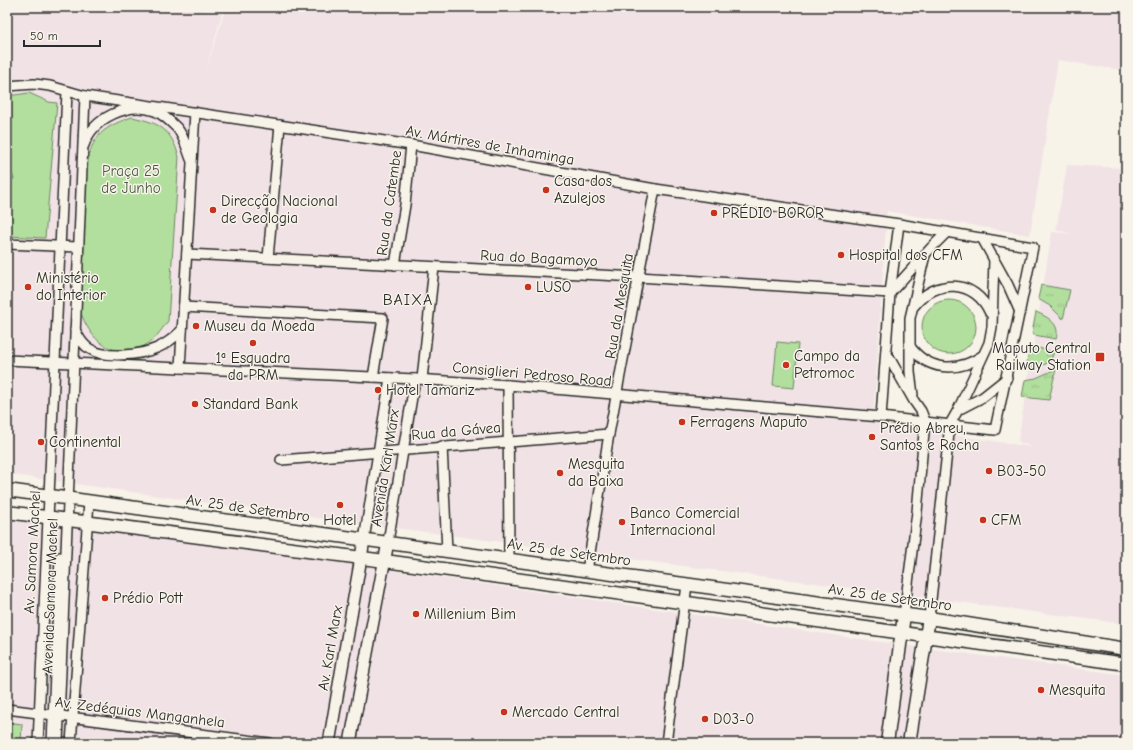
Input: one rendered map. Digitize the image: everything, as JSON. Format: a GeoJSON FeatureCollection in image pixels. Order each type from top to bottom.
{"type":"FeatureCollection","features":[{"type":"Feature","properties":{"kind":"main road","name":"Av. 25 de Setembro"},"geometry":{"type":"LineString","coordinates":[[7,490],[904,614],[1126,649]]}},
{"type":"Feature","properties":{"kind":"main road"},"geometry":{"type":"LineString","coordinates":[[7,512],[360,559],[385,561],[1126,664]]}},
{"type":"Feature","properties":{"kind":"main road"},"geometry":{"type":"LineString","coordinates":[[887,743],[904,614]]}},
{"type":"Feature","properties":{"kind":"main road"},"geometry":{"type":"LineString","coordinates":[[909,743],[929,618]]}},
{"type":"Feature","properties":{"kind":"street"},"geometry":{"type":"LineString","coordinates":[[7,86],[34,84],[50,86],[85,96],[195,112],[187,254],[182,307],[180,368],[7,360]]}},
{"type":"Feature","properties":{"kind":"street","name":"Av. Samora Machel"},"geometry":{"type":"LineString","coordinates":[[38,743],[67,92]]}},
{"type":"Feature","properties":{"kind":"street"},"geometry":{"type":"LineString","coordinates":[[65,498],[75,328],[81,156],[85,96]]}},
{"type":"Feature","properties":{"kind":"street"},"geometry":{"type":"LineString","coordinates":[[81,156],[84,143],[104,118],[119,112],[140,108],[156,112],[178,130],[192,163]]}},
{"type":"Feature","properties":{"kind":"street","name":"Av. Mártires de Inhaminga"},"geometry":{"type":"LineString","coordinates":[[195,112],[411,145],[654,189],[899,224],[1033,247],[1020,313]]}},
{"type":"Feature","properties":{"kind":"street"},"geometry":{"type":"LineString","coordinates":[[268,258],[280,125]]}},
{"type":"Feature","properties":{"kind":"street","name":"Rua da Catembe"},"geometry":{"type":"LineString","coordinates":[[395,265],[405,205],[411,145]]}},
{"type":"Feature","properties":{"kind":"street","name":"Rua da Mesquita"},"geometry":{"type":"LineString","coordinates":[[587,571],[609,434],[654,189]]}},
{"type":"Feature","properties":{"kind":"street"},"geometry":{"type":"LineString","coordinates":[[881,417],[890,293],[899,224]]}},
{"type":"Feature","properties":{"kind":"street"},"geometry":{"type":"LineString","coordinates":[[890,293],[947,232]]}},
{"type":"Feature","properties":{"kind":"street"},"geometry":{"type":"LineString","coordinates":[[958,410],[983,397],[1007,378],[1020,313],[1008,284],[982,238]]}},
{"type":"Feature","properties":{"kind":"street"},"geometry":{"type":"LineString","coordinates":[[7,244],[78,247]]}},
{"type":"Feature","properties":{"kind":"street","name":"Rua do Bagamoyo"},"geometry":{"type":"LineString","coordinates":[[187,254],[638,277],[890,293]]}},
{"type":"Feature","properties":{"kind":"street"},"geometry":{"type":"LineString","coordinates":[[914,401],[910,372],[909,345],[912,308],[925,254]]}},
{"type":"Feature","properties":{"kind":"street"},"geometry":{"type":"LineString","coordinates":[[929,618],[950,424],[989,343],[992,316],[994,258]]}},
{"type":"Feature","properties":{"kind":"street","name":"Avenida Karl Marx"},"geometry":{"type":"LineString","coordinates":[[385,561],[418,379],[434,267]]}},
{"type":"Feature","properties":{"kind":"street"},"geometry":{"type":"LineString","coordinates":[[912,308],[920,298],[933,289],[948,286],[963,288],[976,294],[986,302],[992,316]]}},
{"type":"Feature","properties":{"kind":"street"},"geometry":{"type":"LineString","coordinates":[[182,307],[383,318],[373,377]]}},
{"type":"Feature","properties":{"kind":"street"},"geometry":{"type":"LineString","coordinates":[[75,328],[80,340],[90,350],[119,356],[157,349],[171,341],[182,330]]}},
{"type":"Feature","properties":{"kind":"street"},"geometry":{"type":"LineString","coordinates":[[909,345],[920,357],[930,364],[943,367],[958,367],[972,363],[983,355]]}},
{"type":"Feature","properties":{"kind":"street"},"geometry":{"type":"LineString","coordinates":[[886,352],[921,411],[925,421],[917,512],[904,614]]}},
{"type":"Feature","properties":{"kind":"street","name":"Consiglieri Pedroso Road"},"geometry":{"type":"LineString","coordinates":[[180,368],[418,379],[508,385],[925,421],[995,430],[1007,378]]}},
{"type":"Feature","properties":{"kind":"street","name":"Avenida Karl Marx"},"geometry":{"type":"LineString","coordinates":[[360,559],[390,378]]}},
{"type":"Feature","properties":{"kind":"street"},"geometry":{"type":"LineString","coordinates":[[508,385],[509,560]]}},
{"type":"Feature","properties":{"kind":"street","name":"Rua da Gávea"},"geometry":{"type":"LineString","coordinates":[[281,460],[378,451],[609,434]]}},
{"type":"Feature","properties":{"kind":"street"},"geometry":{"type":"LineString","coordinates":[[442,446],[447,551]]}},
{"type":"Feature","properties":{"kind":"street","name":"Avenida Samora Machel"},"geometry":{"type":"LineString","coordinates":[[58,743],[56,714],[65,498]]}},
{"type":"Feature","properties":{"kind":"street"},"geometry":{"type":"LineString","coordinates":[[71,743],[89,502]]}},
{"type":"Feature","properties":{"kind":"street","name":"Av. Karl Marx"},"geometry":{"type":"LineString","coordinates":[[329,743],[346,654],[360,559]]}},
{"type":"Feature","properties":{"kind":"street"},"geometry":{"type":"LineString","coordinates":[[350,743],[385,561]]}},
{"type":"Feature","properties":{"kind":"street"},"geometry":{"type":"LineString","coordinates":[[666,743],[687,584]]}},
{"type":"Feature","properties":{"kind":"street","name":"Av. Zedéquias Manganhela"},"geometry":{"type":"LineString","coordinates":[[7,709],[72,716],[270,743]]}},
{"type":"Feature","properties":{"kind":"street"},"geometry":{"type":"LineString","coordinates":[[52,743],[56,714]]}},
{"type":"Feature","properties":{"kind":"shaded area"},"geometry":{"type":"Polygon","coordinates":[[[7,7],[178,7],[222,13],[205,74],[226,7],[1126,7],[1126,71],[1058,60],[1030,235],[887,211],[873,422],[1031,447],[1018,441],[1052,232],[1074,234],[1056,230],[1067,165],[1126,168],[1126,624],[250,509],[7,474],[7,7]]]}},
{"type":"Feature","properties":{"kind":"shaded area"},"geometry":{"type":"Polygon","coordinates":[[[7,514],[881,642],[1126,675],[1126,743],[7,743],[7,514]]]}},
{"type":"Feature","properties":{"kind":"green space"},"geometry":{"type":"Polygon","coordinates":[[[29,93],[49,102],[57,103],[45,238],[7,236],[7,180],[14,179],[7,159],[7,96],[29,93]]]}},
{"type":"Feature","properties":{"kind":"green space","name":"Praça 25 de Junho"},"geometry":{"type":"Polygon","coordinates":[[[132,117],[150,122],[163,129],[176,147],[179,157],[168,321],[157,336],[146,345],[131,350],[120,351],[111,349],[95,338],[89,330],[80,310],[85,174],[93,143],[98,136],[111,126],[132,117]]]}},
{"type":"Feature","properties":{"kind":"green space"},"geometry":{"type":"Polygon","coordinates":[[[1041,285],[1070,290],[1063,319],[1050,306],[1038,299],[1041,285]]]}},
{"type":"Feature","properties":{"kind":"green space"},"geometry":{"type":"Polygon","coordinates":[[[949,300],[959,302],[968,308],[974,317],[976,327],[974,337],[968,346],[959,352],[949,354],[939,352],[930,346],[924,337],[922,327],[924,317],[930,308],[939,302],[949,300]]]}},
{"type":"Feature","properties":{"kind":"green space"},"geometry":{"type":"Polygon","coordinates":[[[1036,312],[1045,316],[1055,325],[1057,329],[1056,339],[1034,335],[1032,333],[1036,312]]]}},
{"type":"Feature","properties":{"kind":"green space","name":"Campo da Petromoc"},"geometry":{"type":"Polygon","coordinates":[[[777,342],[798,344],[794,388],[773,386],[777,342]]]}},
{"type":"Feature","properties":{"kind":"green space"},"geometry":{"type":"Polygon","coordinates":[[[1030,346],[1054,352],[1050,362],[1036,368],[1026,368],[1030,346]]]}},
{"type":"Feature","properties":{"kind":"green space"},"geometry":{"type":"Polygon","coordinates":[[[1056,369],[1049,400],[1022,397],[1025,380],[1036,378],[1056,369]]]}},
{"type":"Feature","properties":{"kind":"green space"},"geometry":{"type":"Polygon","coordinates":[[[7,722],[22,724],[21,743],[7,743],[7,722]]]}},
{"type":"Feature","properties":{"kind":"place","name":"Casa dos Azulejos"},"geometry":{"type":"Point","coordinates":[546,190]}},
{"type":"Feature","properties":{"kind":"place","name":"Direcção Nacional de Geologia"},"geometry":{"type":"Point","coordinates":[213,210]}},
{"type":"Feature","properties":{"kind":"place","name":"PRÉDIO BOROR"},"geometry":{"type":"Point","coordinates":[714,213]}},
{"type":"Feature","properties":{"kind":"place","name":"Hospital dos CFM"},"geometry":{"type":"Point","coordinates":[841,255]}},
{"type":"Feature","properties":{"kind":"place","name":"Ministério do Interior"},"geometry":{"type":"Point","coordinates":[28,287]}},
{"type":"Feature","properties":{"kind":"place","name":"LUSO"},"geometry":{"type":"Point","coordinates":[528,287]}},
{"type":"Feature","properties":{"kind":"place","name":"Museu da Moeda"},"geometry":{"type":"Point","coordinates":[196,326]}},
{"type":"Feature","properties":{"kind":"place","name":"1ª Esquadra da PRM"},"geometry":{"type":"Point","coordinates":[253,343]}},
{"type":"Feature","properties":{"kind":"place","name":"Maputo Central Railway Station"},"geometry":{"type":"Point","coordinates":[1100,357]}},
{"type":"Feature","properties":{"kind":"place","name":"Campo da Petromoc"},"geometry":{"type":"Point","coordinates":[786,365]}},
{"type":"Feature","properties":{"kind":"place","name":"Hotel Tamariz"},"geometry":{"type":"Point","coordinates":[378,390]}},
{"type":"Feature","properties":{"kind":"place","name":"Standard Bank"},"geometry":{"type":"Point","coordinates":[195,404]}},
{"type":"Feature","properties":{"kind":"place","name":"Ferragens Maputo"},"geometry":{"type":"Point","coordinates":[682,422]}},
{"type":"Feature","properties":{"kind":"place","name":"Prédio Abreu, Santos e Rocha"},"geometry":{"type":"Point","coordinates":[872,437]}},
{"type":"Feature","properties":{"kind":"place","name":"Continental"},"geometry":{"type":"Point","coordinates":[41,442]}},
{"type":"Feature","properties":{"kind":"place","name":"B03-50"},"geometry":{"type":"Point","coordinates":[989,471]}},
{"type":"Feature","properties":{"kind":"place","name":"Mesquita da Baixa"},"geometry":{"type":"Point","coordinates":[560,473]}},
{"type":"Feature","properties":{"kind":"place","name":"Hotel"},"geometry":{"type":"Point","coordinates":[340,505]}},
{"type":"Feature","properties":{"kind":"place","name":"CFM"},"geometry":{"type":"Point","coordinates":[983,520]}},
{"type":"Feature","properties":{"kind":"place","name":"Banco Comercial Internacional"},"geometry":{"type":"Point","coordinates":[622,522]}},
{"type":"Feature","properties":{"kind":"place","name":"Prédio Pott"},"geometry":{"type":"Point","coordinates":[105,598]}},
{"type":"Feature","properties":{"kind":"place","name":"Millenium Bim"},"geometry":{"type":"Point","coordinates":[416,614]}},
{"type":"Feature","properties":{"kind":"place","name":"Mesquita"},"geometry":{"type":"Point","coordinates":[1041,690]}},
{"type":"Feature","properties":{"kind":"place","name":"Mercado Central"},"geometry":{"type":"Point","coordinates":[504,712]}},
{"type":"Feature","properties":{"kind":"place","name":"D03-0"},"geometry":{"type":"Point","coordinates":[705,719]}},
{"type":"Feature","properties":{"kind":"district","name":"BAIXA"},"geometry":{"type":"Point","coordinates":[408,299]}}]}
